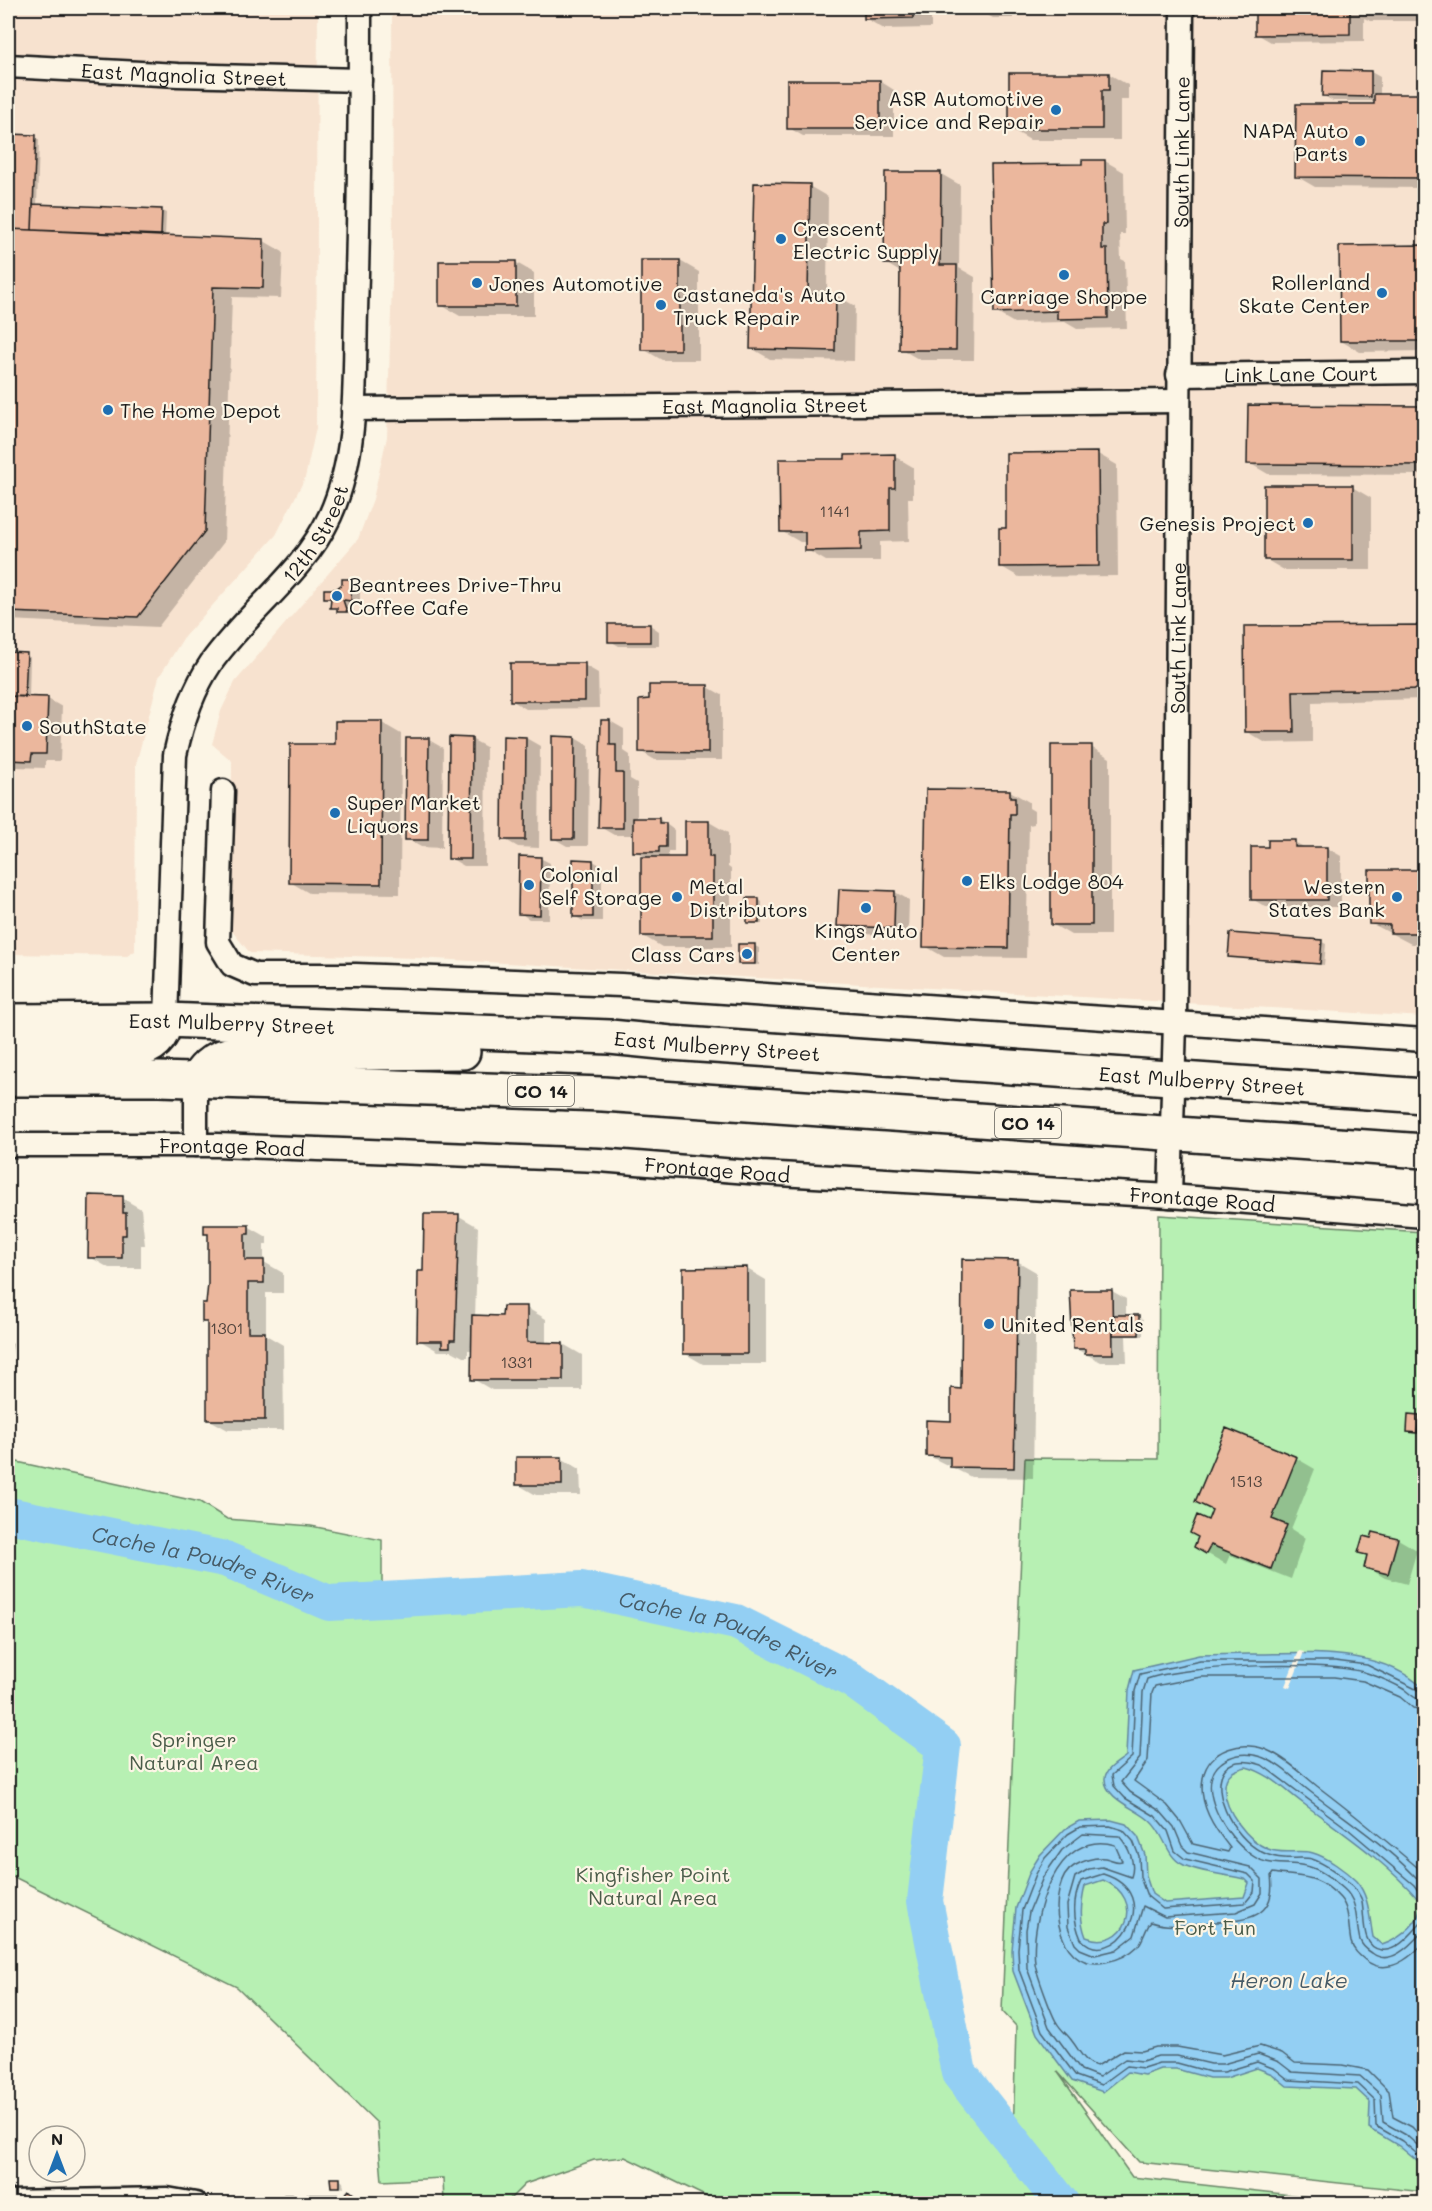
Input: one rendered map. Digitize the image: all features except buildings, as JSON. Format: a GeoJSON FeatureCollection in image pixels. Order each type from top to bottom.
{"type":"FeatureCollection","features":[{"type":"Feature","properties":{"kind":"highway","name":"East Mulberry Street"},"geometry":{"type":"LineString","coordinates":[[8,1021],[166,1020],[610,1037],[1425,1096]]}},
{"type":"Feature","properties":{"kind":"highway"},"geometry":{"type":"LineString","coordinates":[[8,1053],[135,1051],[146,1048],[159,1040],[166,1020]]}},
{"type":"Feature","properties":{"kind":"highway"},"geometry":{"type":"LineString","coordinates":[[196,1080],[202,1070],[214,1060],[234,1054],[534,1051],[671,1043]]}},
{"type":"Feature","properties":{"kind":"highway","name":"CO 14"},"geometry":{"type":"LineString","coordinates":[[8,1079],[196,1080],[603,1094],[1425,1151]]}},
{"type":"Feature","properties":{"kind":"street","name":"12th Street"},"geometry":{"type":"LineString","coordinates":[[166,1020],[175,755],[182,724],[191,699],[212,663],[318,540],[342,484],[350,453],[353,410],[360,8]]}},
{"type":"Feature","properties":{"kind":"street","name":"South Link Lane"},"geometry":{"type":"LineString","coordinates":[[1170,1196],[1175,1022],[1182,8]]}},
{"type":"Feature","properties":{"kind":"street","name":"East Magnolia Street"},"geometry":{"type":"LineString","coordinates":[[8,66],[178,75],[360,80]]}},
{"type":"Feature","properties":{"kind":"street","name":"Link Lane Court"},"geometry":{"type":"LineString","coordinates":[[1178,375],[1425,372]]}},
{"type":"Feature","properties":{"kind":"street","name":"East Magnolia Street"},"geometry":{"type":"LineString","coordinates":[[353,410],[1178,400]]}},
{"type":"Feature","properties":{"kind":"street"},"geometry":{"type":"LineString","coordinates":[[223,790],[218,942],[232,964],[255,975],[356,975],[621,985],[1425,1040]]}},
{"type":"Feature","properties":{"kind":"street"},"geometry":{"type":"LineString","coordinates":[[196,1080],[196,1145]]}},
{"type":"Feature","properties":{"kind":"street","name":"Frontage Road"},"geometry":{"type":"LineString","coordinates":[[8,1145],[196,1145],[587,1160],[1170,1196],[1425,1216]]}},
{"type":"Feature","properties":{"kind":"street"},"geometry":{"type":"LineString","coordinates":[[8,2202],[167,2199],[196,2204]]}},
{"type":"Feature","properties":{"kind":"shaded area"},"geometry":{"type":"Polygon","coordinates":[[[8,8],[318,8],[316,428],[305,478],[276,535],[184,637],[159,677],[136,764],[135,951],[127,956],[8,954],[8,8]]]}},
{"type":"Feature","properties":{"kind":"shaded area"},"geometry":{"type":"Polygon","coordinates":[[[392,8],[1424,8],[1424,1017],[418,958],[250,953],[231,930],[232,761],[212,744],[221,711],[235,682],[358,539],[373,499],[387,437],[393,251],[392,8]]]}},
{"type":"Feature","properties":{"kind":"green space"},"geometry":{"type":"Polygon","coordinates":[[[1159,1215],[1424,1232],[1424,2192],[1139,2162],[1057,2071],[1132,2177],[1362,2203],[715,2203],[625,2157],[594,2160],[525,2184],[506,2203],[444,2203],[443,2178],[382,2181],[377,2123],[237,1987],[8,1874],[8,1460],[200,1502],[227,1519],[311,1526],[382,1540],[382,1600],[582,1589],[736,1622],[852,1680],[943,1746],[926,1901],[959,2073],[1013,2142],[1016,2026],[1002,2011],[1025,1458],[1158,1459],[1159,1215]]]}},
{"type":"Feature","properties":{"kind":"water","name":"Heron Lake"},"geometry":{"type":"Polygon","coordinates":[[[1295,1653],[1342,1655],[1386,1665],[1406,1675],[1424,1689],[1424,2167],[1399,2146],[1369,2128],[1370,2102],[1356,2089],[1287,2086],[1272,2074],[1257,2068],[1226,2078],[1209,2078],[1176,2069],[1160,2069],[1144,2075],[1128,2072],[1103,2092],[1072,2081],[1037,2034],[1013,1971],[1012,1950],[1016,1908],[1030,1871],[1040,1855],[1065,1829],[1079,1821],[1111,1820],[1126,1824],[1138,1837],[1145,1855],[1146,1876],[1152,1894],[1165,1903],[1244,1897],[1249,1883],[1245,1879],[1182,1864],[1172,1856],[1155,1826],[1116,1798],[1106,1785],[1105,1778],[1108,1771],[1126,1756],[1129,1690],[1134,1670],[1199,1655],[1295,1653]],[[1246,1767],[1234,1771],[1225,1783],[1228,1805],[1245,1832],[1268,1849],[1318,1855],[1347,1873],[1361,1887],[1368,1907],[1373,1937],[1382,1945],[1404,1933],[1415,1921],[1420,1906],[1418,1899],[1406,1885],[1364,1849],[1276,1782],[1246,1767]],[[1103,1880],[1085,1886],[1081,1912],[1086,1937],[1100,1940],[1120,1931],[1126,1921],[1128,1910],[1125,1899],[1117,1889],[1103,1880]]]}},
{"type":"Feature","properties":{"kind":"pier"},"geometry":{"type":"Polygon","coordinates":[[[1299,1651],[1304,1652],[1290,1688],[1285,1686],[1299,1651]]]}},
{"type":"Feature","properties":{"kind":"waterway","name":"Cache la Poudre River"},"geometry":{"type":"LineString","coordinates":[[8,1515],[225,1559],[329,1603],[582,1589],[736,1622],[852,1680],[943,1746],[925,1901],[959,2073],[1062,2204]]}},
{"type":"Feature","properties":{"kind":"place","name":"ASR Automotive Service and Repair"},"geometry":{"type":"Point","coordinates":[1056,110]}},
{"type":"Feature","properties":{"kind":"place","name":"NAPA Auto Parts"},"geometry":{"type":"Point","coordinates":[1360,141]}},
{"type":"Feature","properties":{"kind":"place","name":"Crescent Electric Supply"},"geometry":{"type":"Point","coordinates":[781,239]}},
{"type":"Feature","properties":{"kind":"place","name":"Carriage Shoppe"},"geometry":{"type":"Point","coordinates":[1064,275]}},
{"type":"Feature","properties":{"kind":"place","name":"Jones Automotive"},"geometry":{"type":"Point","coordinates":[477,283]}},
{"type":"Feature","properties":{"kind":"place","name":"Rollerland Skate Center"},"geometry":{"type":"Point","coordinates":[1382,293]}},
{"type":"Feature","properties":{"kind":"place","name":"Castaneda's Auto Truck Repair"},"geometry":{"type":"Point","coordinates":[661,305]}},
{"type":"Feature","properties":{"kind":"place","name":"The Home Depot"},"geometry":{"type":"Point","coordinates":[108,410]}},
{"type":"Feature","properties":{"kind":"place","name":"Genesis Project"},"geometry":{"type":"Point","coordinates":[1308,523]}},
{"type":"Feature","properties":{"kind":"place","name":"Beantrees Drive-Thru Coffee Cafe"},"geometry":{"type":"Point","coordinates":[337,596]}},
{"type":"Feature","properties":{"kind":"place","name":"SouthState"},"geometry":{"type":"Point","coordinates":[27,726]}},
{"type":"Feature","properties":{"kind":"place","name":"Super Market Liquors"},"geometry":{"type":"Point","coordinates":[335,813]}},
{"type":"Feature","properties":{"kind":"place","name":"Elks Lodge 804"},"geometry":{"type":"Point","coordinates":[967,881]}},
{"type":"Feature","properties":{"kind":"place","name":"Colonial Self Storage"},"geometry":{"type":"Point","coordinates":[529,885]}},
{"type":"Feature","properties":{"kind":"place","name":"Metal Distributors"},"geometry":{"type":"Point","coordinates":[677,897]}},
{"type":"Feature","properties":{"kind":"place","name":"Western States Bank"},"geometry":{"type":"Point","coordinates":[1397,897]}},
{"type":"Feature","properties":{"kind":"place","name":"Kings Auto Center"},"geometry":{"type":"Point","coordinates":[866,908]}},
{"type":"Feature","properties":{"kind":"place","name":"Class Cars"},"geometry":{"type":"Point","coordinates":[747,954]}},
{"type":"Feature","properties":{"kind":"place","name":"United Rentals"},"geometry":{"type":"Point","coordinates":[989,1324]}},
{"type":"Feature","properties":{"kind":"park label","name":"Springer Natural Area"},"geometry":{"type":"Point","coordinates":[194,1750]}},
{"type":"Feature","properties":{"kind":"park label","name":"Kingfisher Point Natural Area"},"geometry":{"type":"Point","coordinates":[653,1886]}},
{"type":"Feature","properties":{"kind":"park label","name":"Fort Fun"},"geometry":{"type":"Point","coordinates":[1215,1927]}}]}
